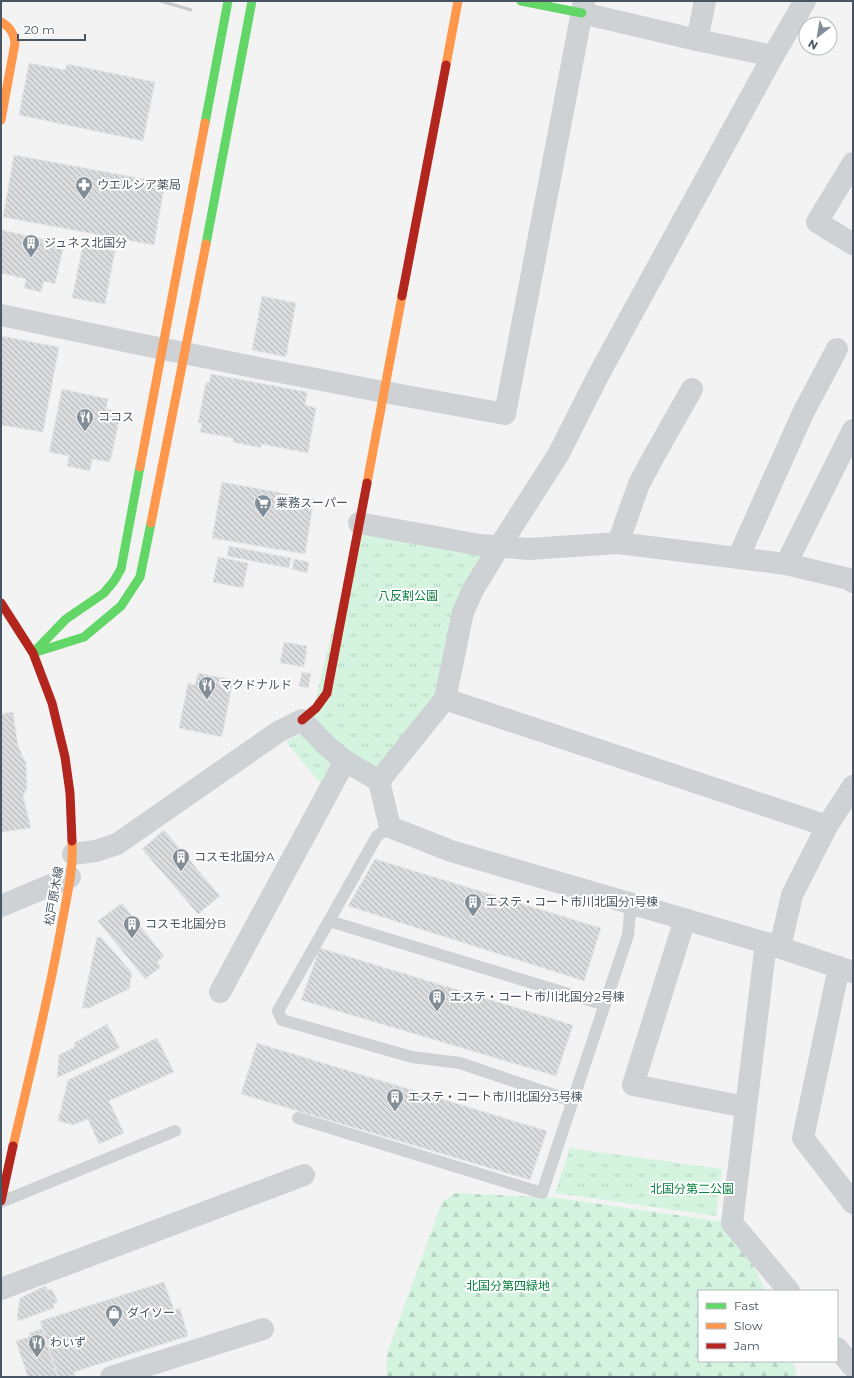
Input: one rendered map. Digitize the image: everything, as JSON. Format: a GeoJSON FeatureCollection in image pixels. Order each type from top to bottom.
{"type":"FeatureCollection","features":[{"type":"Feature","properties":{"kind":"street"},"geometry":{"type":"LineString","coordinates":[[33,653],[66,619],[104,593],[114,581],[121,569],[228,1]]}},
{"type":"Feature","properties":{"kind":"street"},"geometry":{"type":"LineString","coordinates":[[33,653],[84,637],[121,606],[140,577],[185,354],[252,1]]}},
{"type":"Feature","properties":{"kind":"street"},"geometry":{"type":"LineString","coordinates":[[73,854],[96,851],[117,844],[278,732],[302,720],[312,713],[322,703],[327,693],[458,1]]}},
{"type":"Feature","properties":{"kind":"street"},"geometry":{"type":"LineString","coordinates":[[521,1],[583,7],[697,40],[773,56]]}},
{"type":"Feature","properties":{"kind":"street"},"geometry":{"type":"LineString","coordinates":[[697,40],[705,1]]}},
{"type":"Feature","properties":{"kind":"street"},"geometry":{"type":"LineString","coordinates":[[379,781],[445,699],[463,612],[474,588],[558,455],[603,368],[773,56],[805,1]]}},
{"type":"Feature","properties":{"kind":"street"},"geometry":{"type":"LineString","coordinates":[[1,315],[185,354],[505,414],[583,7]]}},
{"type":"Feature","properties":{"kind":"street"},"geometry":{"type":"LineString","coordinates":[[1,22],[15,34],[16,43],[1,120]]}},
{"type":"Feature","properties":{"kind":"street"},"geometry":{"type":"LineString","coordinates":[[853,163],[818,222],[853,244]]}},
{"type":"Feature","properties":{"kind":"street"},"geometry":{"type":"LineString","coordinates":[[738,558],[803,414],[837,349]]}},
{"type":"Feature","properties":{"kind":"street"},"geometry":{"type":"LineString","coordinates":[[618,543],[639,484],[692,389]]}},
{"type":"Feature","properties":{"kind":"street"},"geometry":{"type":"LineString","coordinates":[[786,564],[853,430]]}},
{"type":"Feature","properties":{"kind":"street"},"geometry":{"type":"LineString","coordinates":[[359,523],[480,545],[499,547],[529,549],[618,543],[786,564],[852,578]]}},
{"type":"Feature","properties":{"kind":"street","name":"松戸原木線"},"geometry":{"type":"LineString","coordinates":[[1,603],[33,653],[52,703],[65,757],[70,793],[73,854],[56,956],[1,1201]]}},
{"type":"Feature","properties":{"kind":"street"},"geometry":{"type":"LineString","coordinates":[[445,699],[827,826]]}},
{"type":"Feature","properties":{"kind":"street"},"geometry":{"type":"LineString","coordinates":[[302,720],[327,746],[345,760],[379,781],[390,827],[451,851],[773,945],[846,969],[803,1138],[853,1203]]}},
{"type":"Feature","properties":{"kind":"street"},"geometry":{"type":"LineString","coordinates":[[220,992],[345,760]]}},
{"type":"Feature","properties":{"kind":"street"},"geometry":{"type":"LineString","coordinates":[[788,1290],[732,1223],[746,1107],[773,945],[792,895],[827,826],[853,786]]}},
{"type":"Feature","properties":{"kind":"street"},"geometry":{"type":"LineString","coordinates":[[1,906],[70,877]]}},
{"type":"Feature","properties":{"kind":"street"},"geometry":{"type":"LineString","coordinates":[[685,919],[633,1085],[746,1107]]}},
{"type":"Feature","properties":{"kind":"street"},"geometry":{"type":"LineString","coordinates":[[1,1289],[304,1175]]}},
{"type":"Feature","properties":{"kind":"street"},"geometry":{"type":"LineString","coordinates":[[111,1377],[263,1329]]}},
{"type":"Feature","properties":{"kind":"street"},"geometry":{"type":"LineString","coordinates":[[838,1349],[853,1367]]}},
{"type":"Feature","properties":{"kind":"lane"},"geometry":{"type":"LineString","coordinates":[[390,827],[377,836],[278,1011],[282,1020],[412,1057],[460,1063],[572,1101]]}},
{"type":"Feature","properties":{"kind":"lane"},"geometry":{"type":"LineString","coordinates":[[298,1118],[542,1193],[628,935],[631,903]]}},
{"type":"Feature","properties":{"kind":"lane"},"geometry":{"type":"LineString","coordinates":[[329,921],[604,1005]]}},
{"type":"Feature","properties":{"kind":"lane"},"geometry":{"type":"LineString","coordinates":[[1,1201],[175,1131]]}},
{"type":"Feature","properties":{"kind":"green space","name":"八反割公園"},"geometry":{"type":"Polygon","coordinates":[[[359,523],[499,547],[474,588],[443,702],[379,781],[345,761],[312,713],[359,523]]]}},
{"type":"Feature","properties":{"kind":"green space"},"geometry":{"type":"Polygon","coordinates":[[[309,729],[339,759],[321,784],[286,742],[309,729]]]}},
{"type":"Feature","properties":{"kind":"green space","name":"北国分第二公園"},"geometry":{"type":"Polygon","coordinates":[[[570,1148],[722,1169],[716,1216],[555,1193],[570,1148]]]}},
{"type":"Feature","properties":{"kind":"green space","name":"北国分第四緑地"},"geometry":{"type":"Polygon","coordinates":[[[455,1193],[558,1198],[732,1223],[766,1290],[698,1290],[698,1362],[793,1362],[797,1377],[386,1377],[387,1353],[442,1202],[455,1193]]]}},
{"type":"Feature","properties":{"kind":"building"},"geometry":{"type":"Polygon","coordinates":[[[29,63],[65,70],[67,64],[155,82],[143,141],[19,115],[29,63]]]}},
{"type":"Feature","properties":{"kind":"building","name":"ウエルシア薬局"},"geometry":{"type":"Polygon","coordinates":[[[14,155],[165,183],[154,245],[3,217],[14,155]]]}},
{"type":"Feature","properties":{"kind":"building","name":"ジュネス北国分"},"geometry":{"type":"Polygon","coordinates":[[[2,230],[64,244],[55,284],[44,281],[41,292],[24,288],[26,279],[1,273],[2,230]]]}},
{"type":"Feature","properties":{"kind":"building"},"geometry":{"type":"Polygon","coordinates":[[[83,245],[115,251],[105,304],[72,298],[83,245]]]}},
{"type":"Feature","properties":{"kind":"building"},"geometry":{"type":"Polygon","coordinates":[[[262,296],[296,303],[286,357],[252,350],[262,296]]]}},
{"type":"Feature","properties":{"kind":"building"},"geometry":{"type":"Polygon","coordinates":[[[1,336],[59,347],[43,432],[1,425],[1,336]]]}},
{"type":"Feature","properties":{"kind":"building"},"geometry":{"type":"Polygon","coordinates":[[[211,374],[307,392],[305,405],[316,408],[308,453],[261,444],[261,448],[233,442],[233,438],[200,432],[202,423],[198,423],[206,382],[209,383],[211,374]]]}},
{"type":"Feature","properties":{"kind":"building","name":"ココス"},"geometry":{"type":"Polygon","coordinates":[[[62,389],[108,399],[106,409],[121,412],[110,462],[92,459],[90,471],[67,466],[69,456],[49,452],[62,389]]]}},
{"type":"Feature","properties":{"kind":"building","name":"業務スーパー"},"geometry":{"type":"Polygon","coordinates":[[[222,482],[314,499],[305,554],[212,538],[222,482]]]}},
{"type":"Feature","properties":{"kind":"building"},"geometry":{"type":"Polygon","coordinates":[[[229,546],[291,558],[289,568],[227,556],[229,546]]]}},
{"type":"Feature","properties":{"kind":"building"},"geometry":{"type":"Polygon","coordinates":[[[218,557],[248,563],[243,588],[213,582],[218,557]]]}},
{"type":"Feature","properties":{"kind":"building"},"geometry":{"type":"Polygon","coordinates":[[[294,559],[309,562],[307,573],[292,569],[294,559]]]}},
{"type":"Feature","properties":{"kind":"building"},"geometry":{"type":"Polygon","coordinates":[[[284,642],[307,646],[304,667],[280,663],[284,642]]]}},
{"type":"Feature","properties":{"kind":"building"},"geometry":{"type":"Polygon","coordinates":[[[302,672],[311,674],[308,688],[299,686],[302,672]]]}},
{"type":"Feature","properties":{"kind":"building","name":"マクドナルド"},"geometry":{"type":"Polygon","coordinates":[[[198,673],[233,680],[222,737],[179,728],[188,683],[195,685],[198,673]]]}},
{"type":"Feature","properties":{"kind":"building"},"geometry":{"type":"Polygon","coordinates":[[[13,712],[18,746],[26,763],[27,788],[23,796],[31,828],[1,832],[1,714],[13,712]]]}},
{"type":"Feature","properties":{"kind":"building","name":"コスモ北国分A"},"geometry":{"type":"Polygon","coordinates":[[[164,830],[220,896],[198,914],[142,849],[164,830]]]}},
{"type":"Feature","properties":{"kind":"building","name":"エステ・コート市川北国分1号棟"},"geometry":{"type":"Polygon","coordinates":[[[375,859],[601,928],[584,981],[348,906],[375,859]]]}},
{"type":"Feature","properties":{"kind":"building","name":"コスモ北国分B"},"geometry":{"type":"Polygon","coordinates":[[[122,903],[164,956],[157,962],[161,967],[145,979],[98,921],[122,903]]]}},
{"type":"Feature","properties":{"kind":"building"},"geometry":{"type":"Polygon","coordinates":[[[97,937],[101,937],[132,973],[129,989],[89,1008],[82,1008],[97,937]]]}},
{"type":"Feature","properties":{"kind":"building","name":"エステ・コート市川北国分2号棟"},"geometry":{"type":"Polygon","coordinates":[[[320,948],[573,1025],[556,1076],[301,1000],[320,948]]]}},
{"type":"Feature","properties":{"kind":"building"},"geometry":{"type":"Polygon","coordinates":[[[107,1024],[120,1048],[57,1078],[59,1055],[75,1047],[74,1043],[107,1024]]]}},
{"type":"Feature","properties":{"kind":"building"},"geometry":{"type":"Polygon","coordinates":[[[157,1038],[174,1072],[109,1101],[124,1133],[99,1144],[88,1119],[73,1125],[58,1121],[68,1080],[157,1038]]]}},
{"type":"Feature","properties":{"kind":"building","name":"エステ・コート市川北国分3号棟"},"geometry":{"type":"Polygon","coordinates":[[[257,1043],[547,1131],[530,1180],[241,1094],[257,1043]]]}},
{"type":"Feature","properties":{"kind":"building","name":"ダイソー"},"geometry":{"type":"Polygon","coordinates":[[[164,1282],[174,1310],[180,1308],[188,1336],[74,1372],[75,1375],[58,1377],[40,1321],[164,1282]]]}},
{"type":"Feature","properties":{"kind":"building"},"geometry":{"type":"Polygon","coordinates":[[[45,1286],[48,1290],[52,1289],[58,1302],[53,1304],[54,1308],[18,1321],[17,1316],[20,1298],[45,1286]]]}},
{"type":"Feature","properties":{"kind":"building","name":"わいず"},"geometry":{"type":"Polygon","coordinates":[[[42,1329],[57,1376],[28,1377],[16,1341],[31,1336],[29,1333],[42,1329]]]}},
{"type":"Feature","properties":{"kind":"railway"},"geometry":{"type":"LineString","coordinates":[[161,1],[191,10]]}},
{"type":"Feature","properties":{"kind":"traffic: fast"},"geometry":{"type":"LineString","coordinates":[[205,123],[228,1]]}},
{"type":"Feature","properties":{"kind":"traffic: fast"},"geometry":{"type":"LineString","coordinates":[[206,244],[252,1]]}},
{"type":"Feature","properties":{"kind":"traffic: fast"},"geometry":{"type":"LineString","coordinates":[[521,1],[582,13]]}},
{"type":"Feature","properties":{"kind":"traffic: fast"},"geometry":{"type":"LineString","coordinates":[[35,651],[66,619],[104,593],[114,581],[121,569],[140,467]]}},
{"type":"Feature","properties":{"kind":"traffic: fast"},"geometry":{"type":"LineString","coordinates":[[33,653],[84,637],[121,606],[140,577],[151,523]]}},
{"type":"Feature","properties":{"kind":"traffic: slow"},"geometry":{"type":"LineString","coordinates":[[446,65],[458,1]]}},
{"type":"Feature","properties":{"kind":"traffic: slow"},"geometry":{"type":"LineString","coordinates":[[1,22],[11,31],[14,36],[15,43],[1,120]]}},
{"type":"Feature","properties":{"kind":"traffic: slow"},"geometry":{"type":"LineString","coordinates":[[140,467],[205,123]]}},
{"type":"Feature","properties":{"kind":"traffic: slow"},"geometry":{"type":"LineString","coordinates":[[151,523],[206,244]]}},
{"type":"Feature","properties":{"kind":"traffic: slow"},"geometry":{"type":"LineString","coordinates":[[367,483],[402,296]]}},
{"type":"Feature","properties":{"kind":"traffic: slow"},"geometry":{"type":"LineString","coordinates":[[13,1146],[56,955],[71,874],[72,841]]}},
{"type":"Feature","properties":{"kind":"traffic: jam"},"geometry":{"type":"LineString","coordinates":[[402,296],[446,65]]}},
{"type":"Feature","properties":{"kind":"traffic: jam"},"geometry":{"type":"LineString","coordinates":[[302,720],[316,708],[327,693],[367,483]]}},
{"type":"Feature","properties":{"kind":"traffic: jam"},"geometry":{"type":"LineString","coordinates":[[1,603],[33,653],[52,703],[65,757],[70,793],[72,841]]}},
{"type":"Feature","properties":{"kind":"traffic: jam"},"geometry":{"type":"LineString","coordinates":[[1,1201],[13,1146]]}},
{"type":"Feature","properties":{"kind":"place","name":"ウエルシア薬局"},"geometry":{"type":"Point","coordinates":[84,200]}},
{"type":"Feature","properties":{"kind":"place","name":"ジュネス北国分"},"geometry":{"type":"Point","coordinates":[31,258]}},
{"type":"Feature","properties":{"kind":"place","name":"ココス"},"geometry":{"type":"Point","coordinates":[85,432]}},
{"type":"Feature","properties":{"kind":"place","name":"業務スーパー"},"geometry":{"type":"Point","coordinates":[263,518]}},
{"type":"Feature","properties":{"kind":"place","name":"マクドナルド"},"geometry":{"type":"Point","coordinates":[207,700]}},
{"type":"Feature","properties":{"kind":"place","name":"コスモ北国分A"},"geometry":{"type":"Point","coordinates":[181,872]}},
{"type":"Feature","properties":{"kind":"place","name":"エステ・コート市川北国分1号棟"},"geometry":{"type":"Point","coordinates":[473,917]}},
{"type":"Feature","properties":{"kind":"place","name":"コスモ北国分B"},"geometry":{"type":"Point","coordinates":[132,939]}},
{"type":"Feature","properties":{"kind":"place","name":"エステ・コート市川北国分2号棟"},"geometry":{"type":"Point","coordinates":[437,1012]}},
{"type":"Feature","properties":{"kind":"place","name":"エステ・コート市川北国分3号棟"},"geometry":{"type":"Point","coordinates":[395,1112]}},
{"type":"Feature","properties":{"kind":"place","name":"ダイソー"},"geometry":{"type":"Point","coordinates":[114,1328]}},
{"type":"Feature","properties":{"kind":"place","name":"わいず"},"geometry":{"type":"Point","coordinates":[37,1358]}}]}
